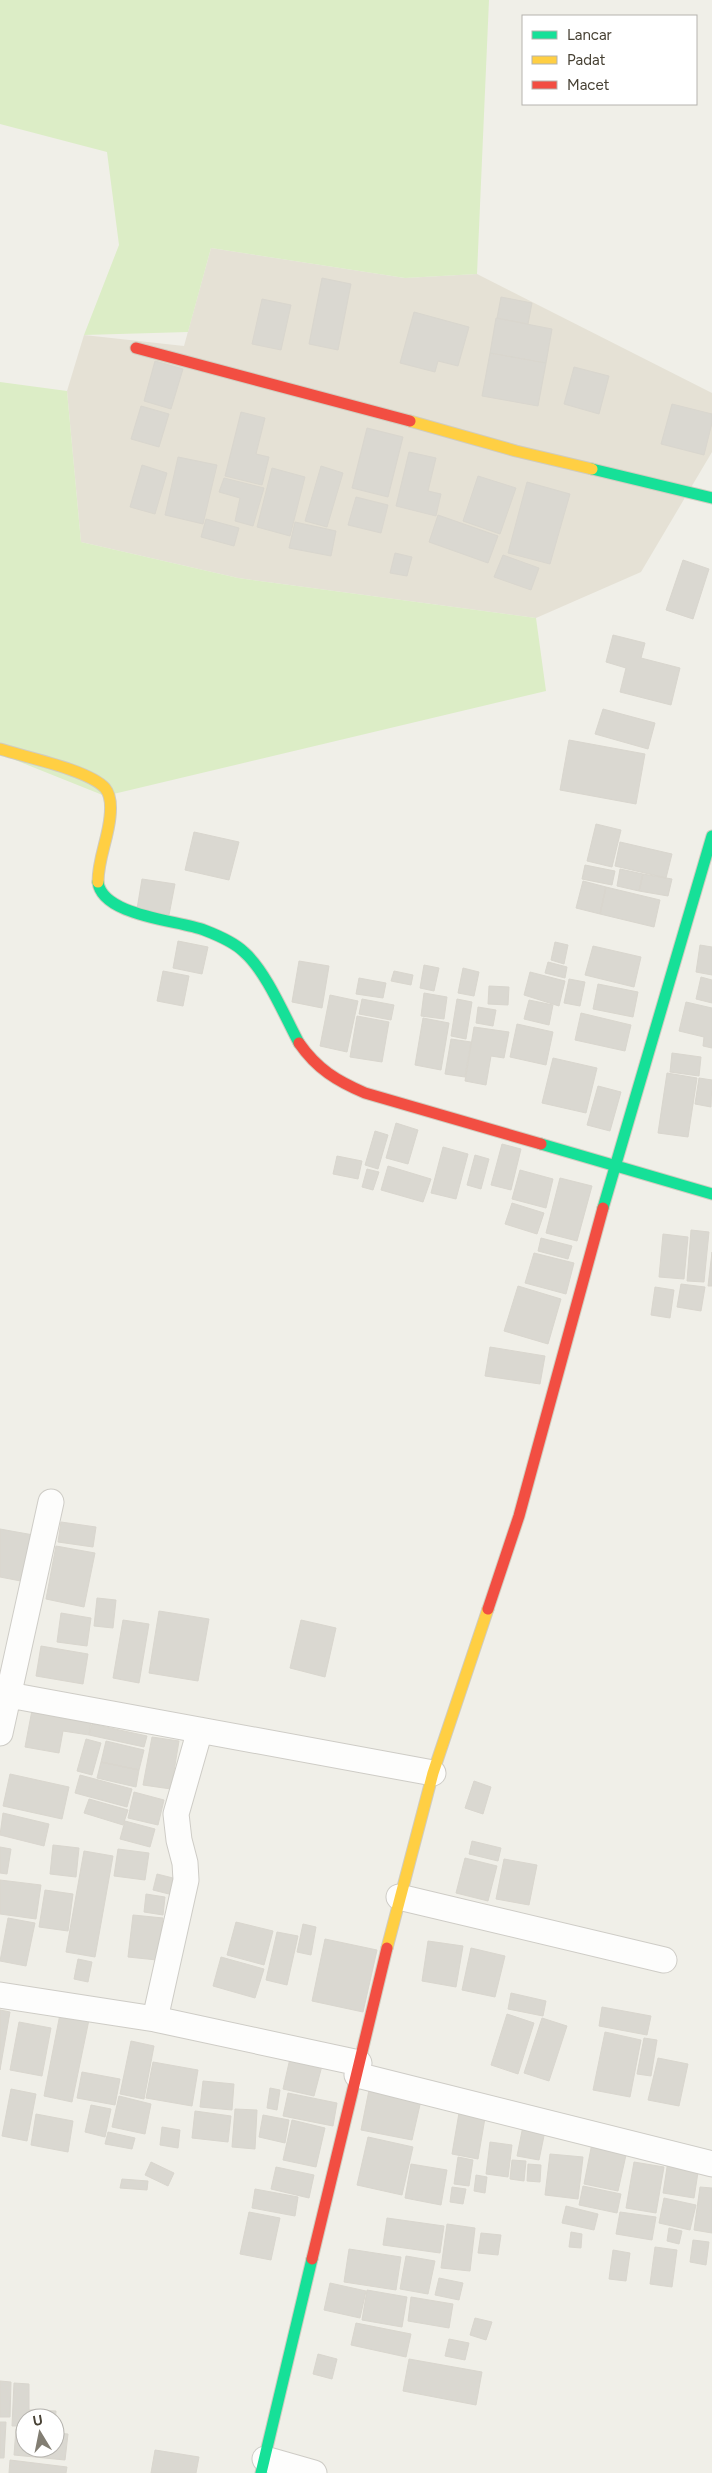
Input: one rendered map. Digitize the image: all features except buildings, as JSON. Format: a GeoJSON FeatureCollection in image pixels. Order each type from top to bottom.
{"type":"FeatureCollection","features":[{"type":"Feature","properties":{"kind":"street"},"geometry":{"type":"LineString","coordinates":[[136,348],[345,403],[516,451],[712,498]]}},
{"type":"Feature","properties":{"kind":"street"},"geometry":{"type":"LineString","coordinates":[[0,749],[95,778],[108,793],[112,812],[97,881],[104,898],[124,908],[204,930],[243,950],[275,994],[298,1044],[311,1061],[326,1075],[343,1085],[365,1093],[712,1194]]}},
{"type":"Feature","properties":{"kind":"street"},"geometry":{"type":"LineString","coordinates":[[314,2473],[263,2466],[399,1897],[433,1773],[531,1476],[614,1167],[712,836]]}},
{"type":"Feature","properties":{"kind":"street"},"geometry":{"type":"LineString","coordinates":[[0,1732],[51,1502]]}},
{"type":"Feature","properties":{"kind":"street"},"geometry":{"type":"LineString","coordinates":[[9,1695],[433,1773]]}},
{"type":"Feature","properties":{"kind":"street"},"geometry":{"type":"LineString","coordinates":[[155,2019],[186,1880],[185,1863],[179,1840],[176,1814],[200,1730]]}},
{"type":"Feature","properties":{"kind":"street"},"geometry":{"type":"LineString","coordinates":[[399,1897],[664,1960]]}},
{"type":"Feature","properties":{"kind":"street"},"geometry":{"type":"LineString","coordinates":[[0,1995],[155,2019],[358,2069],[712,2164]]}},
{"type":"Feature","properties":{"kind":"shaded area"},"geometry":{"type":"Polygon","coordinates":[[[211,248],[405,278],[477,274],[712,393],[712,452],[641,572],[536,618],[238,578],[81,542],[67,391],[84,335],[184,346],[211,248]]]}},
{"type":"Feature","properties":{"kind":"green space"},"geometry":{"type":"Polygon","coordinates":[[[0,0],[489,0],[477,274],[405,278],[211,248],[188,332],[84,335],[119,245],[107,152],[0,124],[0,0]]]}},
{"type":"Feature","properties":{"kind":"green space"},"geometry":{"type":"Polygon","coordinates":[[[0,382],[67,391],[81,542],[238,578],[536,618],[546,691],[105,796],[0,754],[0,382]]]}},
{"type":"Feature","properties":{"kind":"traffic: fast"},"geometry":{"type":"LineString","coordinates":[[592,469],[712,498]]}},
{"type":"Feature","properties":{"kind":"traffic: fast"},"geometry":{"type":"LineString","coordinates":[[603,1208],[712,836]]}},
{"type":"Feature","properties":{"kind":"traffic: fast"},"geometry":{"type":"LineString","coordinates":[[98,882],[103,893],[112,902],[126,909],[142,915],[204,930],[240,948],[252,960],[267,982],[299,1043]]}},
{"type":"Feature","properties":{"kind":"traffic: fast"},"geometry":{"type":"LineString","coordinates":[[541,1144],[712,1194]]}},
{"type":"Feature","properties":{"kind":"traffic: fast"},"geometry":{"type":"LineString","coordinates":[[261,2473],[312,2259]]}},
{"type":"Feature","properties":{"kind":"traffic: slow"},"geometry":{"type":"LineString","coordinates":[[410,421],[516,451],[592,469]]}},
{"type":"Feature","properties":{"kind":"traffic: slow"},"geometry":{"type":"LineString","coordinates":[[0,749],[85,775],[97,781],[105,788],[109,798],[110,813],[98,882]]}},
{"type":"Feature","properties":{"kind":"traffic: slow"},"geometry":{"type":"LineString","coordinates":[[387,1948],[433,1773],[488,1609]]}},
{"type":"Feature","properties":{"kind":"traffic: jam"},"geometry":{"type":"LineString","coordinates":[[136,348],[410,421]]}},
{"type":"Feature","properties":{"kind":"traffic: jam"},"geometry":{"type":"LineString","coordinates":[[299,1043],[320,1067],[345,1084],[365,1093],[541,1144]]}},
{"type":"Feature","properties":{"kind":"traffic: jam"},"geometry":{"type":"LineString","coordinates":[[488,1609],[519,1516],[603,1208]]}},
{"type":"Feature","properties":{"kind":"traffic: jam"},"geometry":{"type":"LineString","coordinates":[[312,2259],[387,1948]]}}]}
